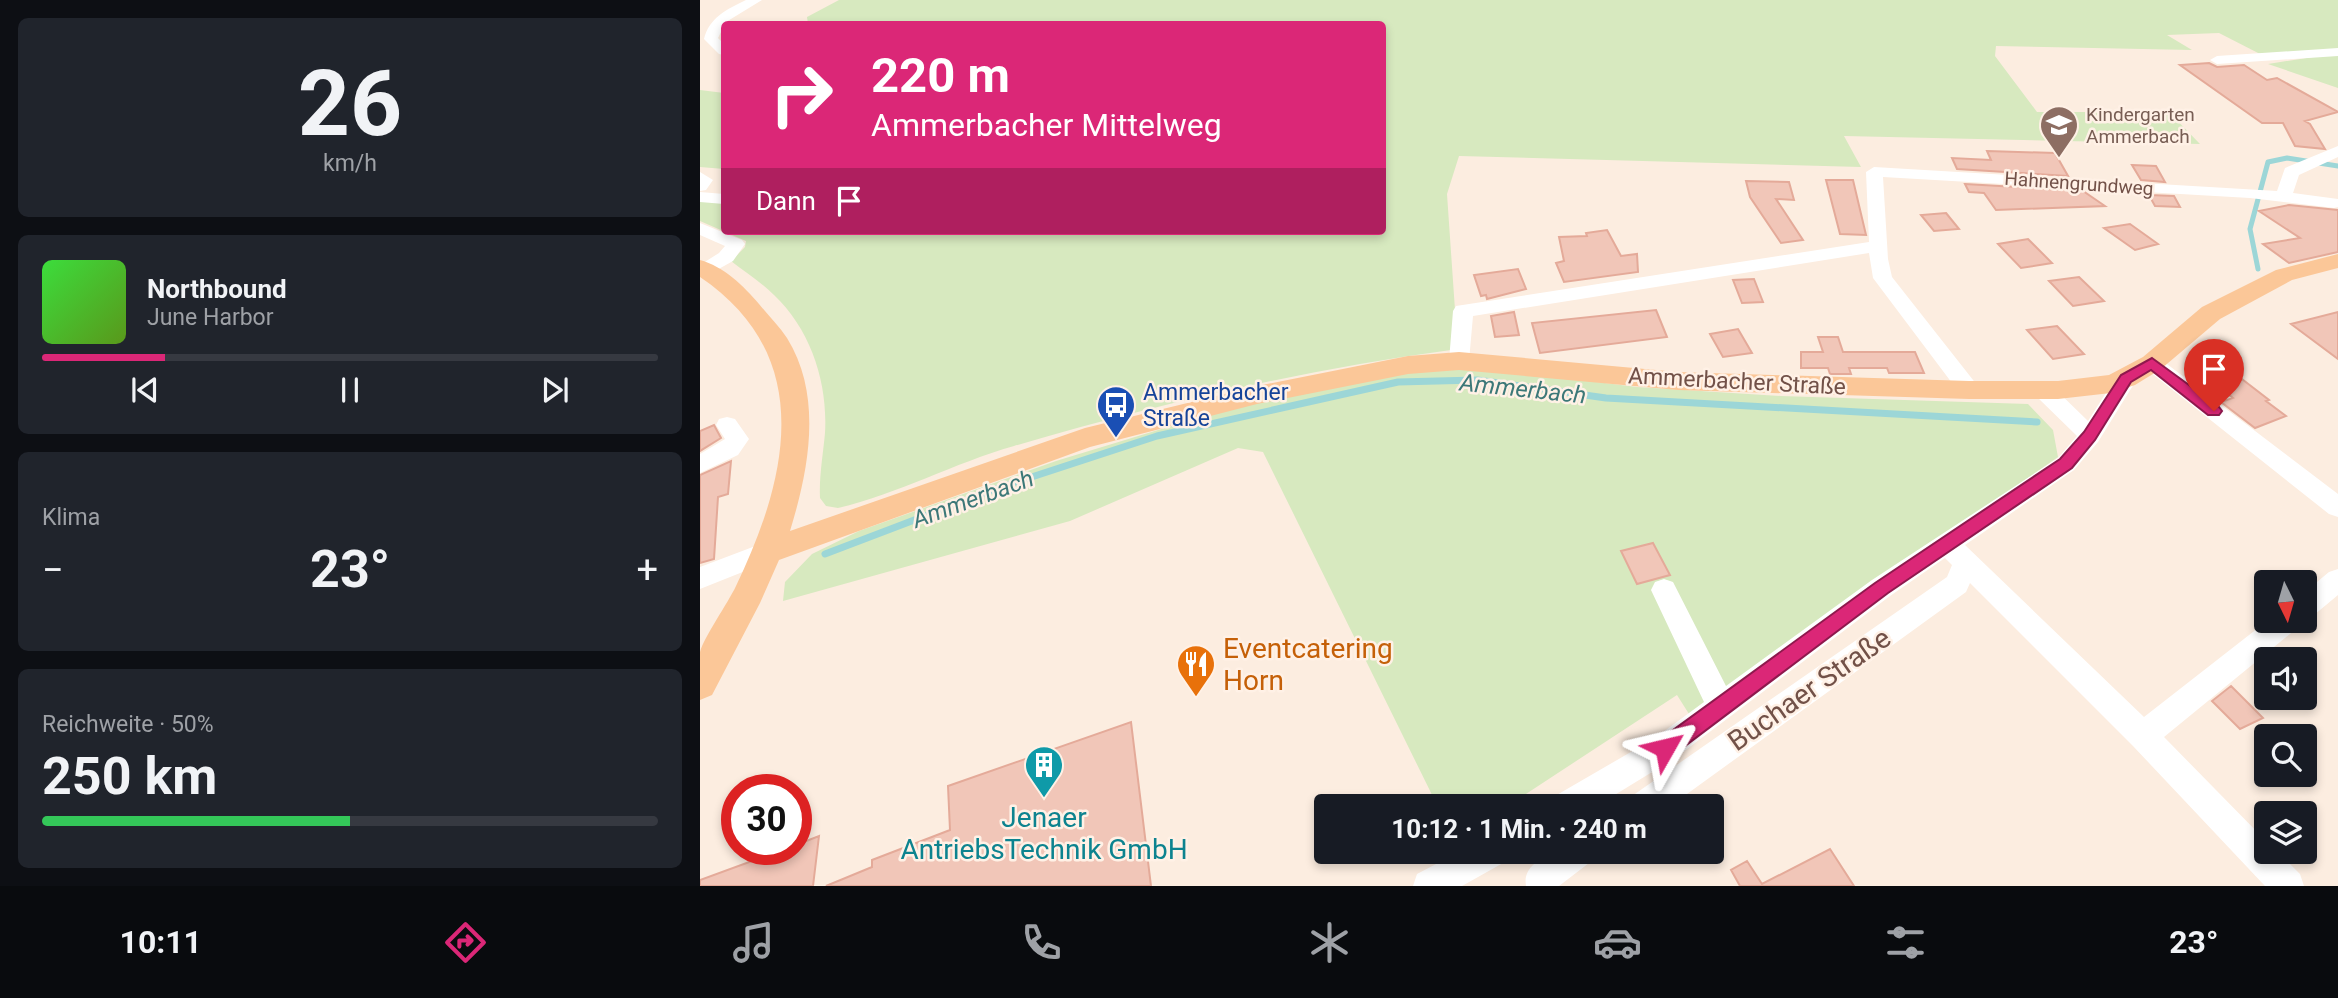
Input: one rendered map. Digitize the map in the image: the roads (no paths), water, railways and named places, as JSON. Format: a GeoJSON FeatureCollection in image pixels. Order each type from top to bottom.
{"type":"FeatureCollection","features":[{"type":"Feature","properties":{"kind":"main road","name":"Ammerbacher Straße"},"geometry":{"type":"LineString","coordinates":[[766,552],[1097,434],[1352,374],[1459,361],[1678,381],[1969,390],[2043,390],[2110,384],[2126,379],[2152,363],[2211,313],[2284,275],[2338,261]]}},
{"type":"Feature","properties":{"kind":"main road"},"geometry":{"type":"LineString","coordinates":[[700,684],[741,611],[766,552],[788,488],[796,450],[797,417],[794,390],[771,330],[750,306],[717,276],[703,269]]}},
{"type":"Feature","properties":{"kind":"street"},"geometry":{"type":"LineString","coordinates":[[721,48],[711,39],[714,27],[729,14],[756,0]]}},
{"type":"Feature","properties":{"kind":"street"},"geometry":{"type":"LineString","coordinates":[[2217,60],[2338,52]]}},
{"type":"Feature","properties":{"kind":"street"},"geometry":{"type":"LineString","coordinates":[[2282,189],[2291,172],[2338,151]]}},
{"type":"Feature","properties":{"kind":"street"},"geometry":{"type":"LineString","coordinates":[[1874,172],[1883,278],[1969,390]]}},
{"type":"Feature","properties":{"kind":"street","name":"Hahnengrundweg"},"geometry":{"type":"LineString","coordinates":[[1874,172],[2250,192],[2282,189],[2336,204]]}},
{"type":"Feature","properties":{"kind":"street"},"geometry":{"type":"LineString","coordinates":[[700,177],[705,180],[700,186]]}},
{"type":"Feature","properties":{"kind":"street"},"geometry":{"type":"LineString","coordinates":[[700,197],[721,199]]}},
{"type":"Feature","properties":{"kind":"street"},"geometry":{"type":"LineString","coordinates":[[700,228],[728,238],[736,244],[726,257],[703,269]]}},
{"type":"Feature","properties":{"kind":"street"},"geometry":{"type":"LineString","coordinates":[[1459,361],[1463,311],[1880,246]]}},
{"type":"Feature","properties":{"kind":"street"},"geometry":{"type":"LineString","coordinates":[[2152,363],[2338,507]]}},
{"type":"Feature","properties":{"kind":"street","name":"Buchaer Straße"},"geometry":{"type":"LineString","coordinates":[[1588,794],[1665,748],[1881,588],[1957,554],[2066,464],[2090,436],[2126,379]]}},
{"type":"Feature","properties":{"kind":"street"},"geometry":{"type":"LineString","coordinates":[[2043,390],[2090,436]]}},
{"type":"Feature","properties":{"kind":"street"},"geometry":{"type":"LineString","coordinates":[[700,464],[730,449],[738,439],[727,425]]}},
{"type":"Feature","properties":{"kind":"street","name":"Ammerbacher Straße"},"geometry":{"type":"LineString","coordinates":[[700,578],[766,552]]}},
{"type":"Feature","properties":{"kind":"street"},"geometry":{"type":"LineString","coordinates":[[1957,554],[2143,736],[2288,886]]}},
{"type":"Feature","properties":{"kind":"street","name":"Buchaer Straße"},"geometry":{"type":"LineString","coordinates":[[1661,794],[1957,584],[1957,554]]}},
{"type":"Feature","properties":{"kind":"street"},"geometry":{"type":"LineString","coordinates":[[2317,597],[2338,580]]}},
{"type":"Feature","properties":{"kind":"street"},"geometry":{"type":"LineString","coordinates":[[1664,590],[1721,707]]}},
{"type":"Feature","properties":{"kind":"street"},"geometry":{"type":"LineString","coordinates":[[2143,736],[2271,634]]}},
{"type":"Feature","properties":{"kind":"street"},"geometry":{"type":"LineString","coordinates":[[1429,886],[1470,864]]}},
{"type":"Feature","properties":{"kind":"street"},"geometry":{"type":"LineString","coordinates":[[1542,886],[1541,879],[1562,864]]}},
{"type":"Feature","properties":{"kind":"waterway","name":"Ammerbach"},"geometry":{"type":"LineString","coordinates":[[2258,269],[2250,229],[2268,162],[2287,158],[2338,166]]}},
{"type":"Feature","properties":{"kind":"waterway","name":"Ammerbach"},"geometry":{"type":"LineString","coordinates":[[825,554],[1001,487],[1157,436],[1398,382],[1477,380],[1606,398],[2037,422]]}},
{"type":"Feature","properties":{"kind":"place","name":"Kindergarten Ammerbach"},"geometry":{"type":"Point","coordinates":[2059,159]}},
{"type":"Feature","properties":{"kind":"place","name":"Ammerbacher Straße"},"geometry":{"type":"Point","coordinates":[1116,439]}},
{"type":"Feature","properties":{"kind":"place","name":"Eventcatering Horn"},"geometry":{"type":"Point","coordinates":[1196,698]}},
{"type":"Feature","properties":{"kind":"place","name":"Jenaer AntriebsTechnik GmbH"},"geometry":{"type":"Point","coordinates":[1044,799]}}]}
